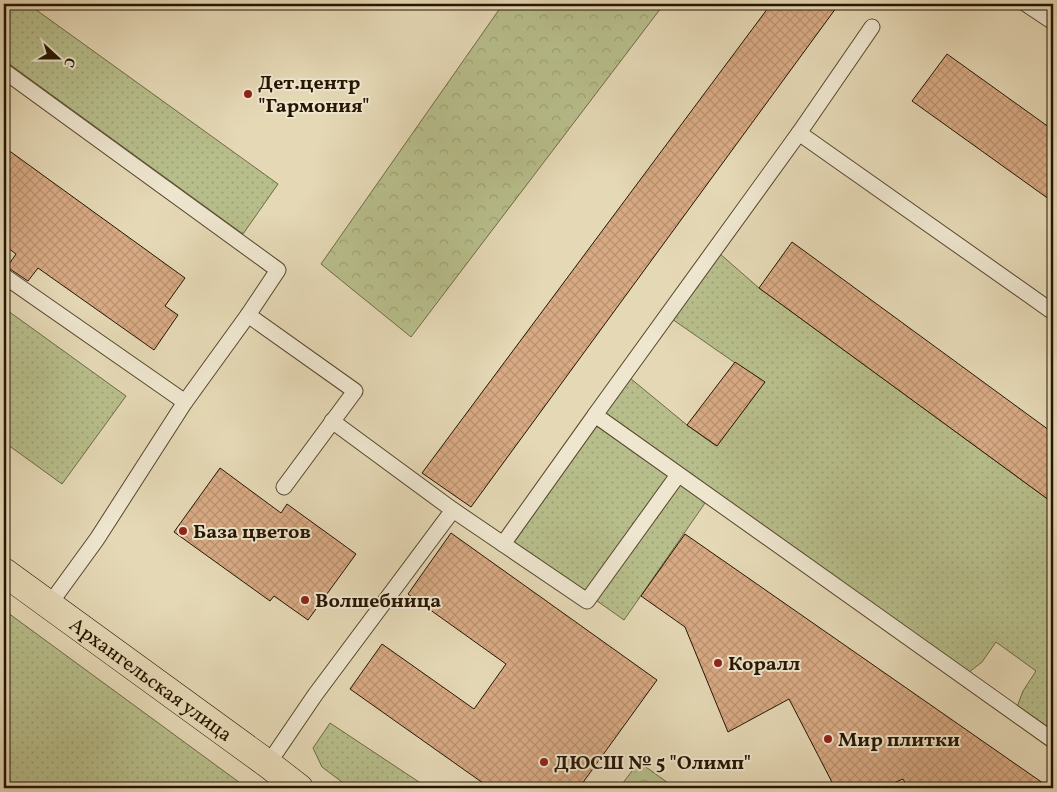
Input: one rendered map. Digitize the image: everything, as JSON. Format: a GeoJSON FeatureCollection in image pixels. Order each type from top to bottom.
{"type":"FeatureCollection","features":[{"type":"Feature","properties":{"kind":"main road","name":"Архангельская улица"},"geometry":{"type":"LineString","coordinates":[[4,572],[299,788]]}},
{"type":"Feature","properties":{"kind":"lane"},"geometry":{"type":"LineString","coordinates":[[1026,4],[1053,22]]}},
{"type":"Feature","properties":{"kind":"lane"},"geometry":{"type":"LineString","coordinates":[[503,544],[799,133],[872,27]]}},
{"type":"Feature","properties":{"kind":"lane"},"geometry":{"type":"LineString","coordinates":[[4,71],[278,270],[185,402],[98,538],[50,606]]}},
{"type":"Feature","properties":{"kind":"lane"},"geometry":{"type":"LineString","coordinates":[[799,133],[1053,312]]}},
{"type":"Feature","properties":{"kind":"lane"},"geometry":{"type":"LineString","coordinates":[[4,276],[185,402]]}},
{"type":"Feature","properties":{"kind":"lane"},"geometry":{"type":"LineString","coordinates":[[248,315],[355,391],[284,487]]}},
{"type":"Feature","properties":{"kind":"lane"},"geometry":{"type":"LineString","coordinates":[[595,415],[1052,739]]}},
{"type":"Feature","properties":{"kind":"lane"},"geometry":{"type":"LineString","coordinates":[[332,421],[453,510],[587,602],[678,475]]}},
{"type":"Feature","properties":{"kind":"lane"},"geometry":{"type":"LineString","coordinates":[[268,764],[315,695],[453,510]]}},
{"type":"Feature","properties":{"kind":"green space"},"geometry":{"type":"Polygon","coordinates":[[[4,4],[28,4],[278,184],[243,234],[4,60],[4,4]]]}},
{"type":"Feature","properties":{"kind":"green space"},"geometry":{"type":"Polygon","coordinates":[[[503,4],[664,4],[411,337],[321,264],[503,4]]]}},
{"type":"Feature","properties":{"kind":"green space"},"geometry":{"type":"Polygon","coordinates":[[[719,253],[759,288],[1053,503],[1053,741],[1017,707],[1023,691],[1036,671],[996,642],[982,662],[968,673],[712,493],[624,620],[514,542],[630,378],[687,425],[716,446],[764,383],[672,319],[719,253]]]}},
{"type":"Feature","properties":{"kind":"green space"},"geometry":{"type":"Polygon","coordinates":[[[4,308],[126,396],[62,484],[4,442],[4,308]]]}},
{"type":"Feature","properties":{"kind":"green space"},"geometry":{"type":"Polygon","coordinates":[[[4,610],[247,788],[4,788],[4,610]]]}},
{"type":"Feature","properties":{"kind":"green space"},"geometry":{"type":"Polygon","coordinates":[[[330,723],[428,788],[350,788],[322,767],[313,748],[330,723]]]}},
{"type":"Feature","properties":{"kind":"green space"},"geometry":{"type":"Polygon","coordinates":[[[639,762],[675,788],[619,788],[639,762]]]}},
{"type":"Feature","properties":{"kind":"building"},"geometry":{"type":"Polygon","coordinates":[[[771,4],[839,4],[471,507],[422,473],[771,4]]]}},
{"type":"Feature","properties":{"kind":"building"},"geometry":{"type":"Polygon","coordinates":[[[947,54],[1053,130],[1053,202],[912,101],[947,54]]]}},
{"type":"Feature","properties":{"kind":"building"},"geometry":{"type":"Polygon","coordinates":[[[4,147],[185,278],[165,306],[178,315],[154,350],[38,268],[28,281],[7,267],[16,254],[4,245],[4,147]]]}},
{"type":"Feature","properties":{"kind":"building"},"geometry":{"type":"Polygon","coordinates":[[[792,242],[1053,433],[1053,503],[759,288],[792,242]]]}},
{"type":"Feature","properties":{"kind":"building"},"geometry":{"type":"Polygon","coordinates":[[[735,362],[765,382],[717,446],[687,425],[735,362]]]}},
{"type":"Feature","properties":{"kind":"building"},"geometry":{"type":"Polygon","coordinates":[[[220,468],[281,513],[287,504],[356,554],[308,620],[274,596],[270,601],[174,532],[220,468]]]}},
{"type":"Feature","properties":{"kind":"building"},"geometry":{"type":"Polygon","coordinates":[[[451,533],[657,680],[579,788],[490,788],[350,689],[382,644],[474,709],[506,664],[408,594],[451,533]]]}},
{"type":"Feature","properties":{"kind":"building"},"geometry":{"type":"Polygon","coordinates":[[[685,534],[1050,788],[908,788],[903,779],[882,788],[835,788],[789,699],[728,732],[685,627],[641,596],[685,534]]]}},
{"type":"Feature","properties":{"kind":"place","name":"Дет.центр \"Гармония\""},"geometry":{"type":"Point","coordinates":[248,94]}},
{"type":"Feature","properties":{"kind":"place","name":"База цветов"},"geometry":{"type":"Point","coordinates":[183,531]}},
{"type":"Feature","properties":{"kind":"place","name":"Волшебница"},"geometry":{"type":"Point","coordinates":[305,600]}},
{"type":"Feature","properties":{"kind":"place","name":"Коралл"},"geometry":{"type":"Point","coordinates":[718,663]}},
{"type":"Feature","properties":{"kind":"place","name":"Мир плитки"},"geometry":{"type":"Point","coordinates":[828,739]}},
{"type":"Feature","properties":{"kind":"place","name":"ДЮСШ № 5 \"Олимп\""},"geometry":{"type":"Point","coordinates":[544,762]}}]}
